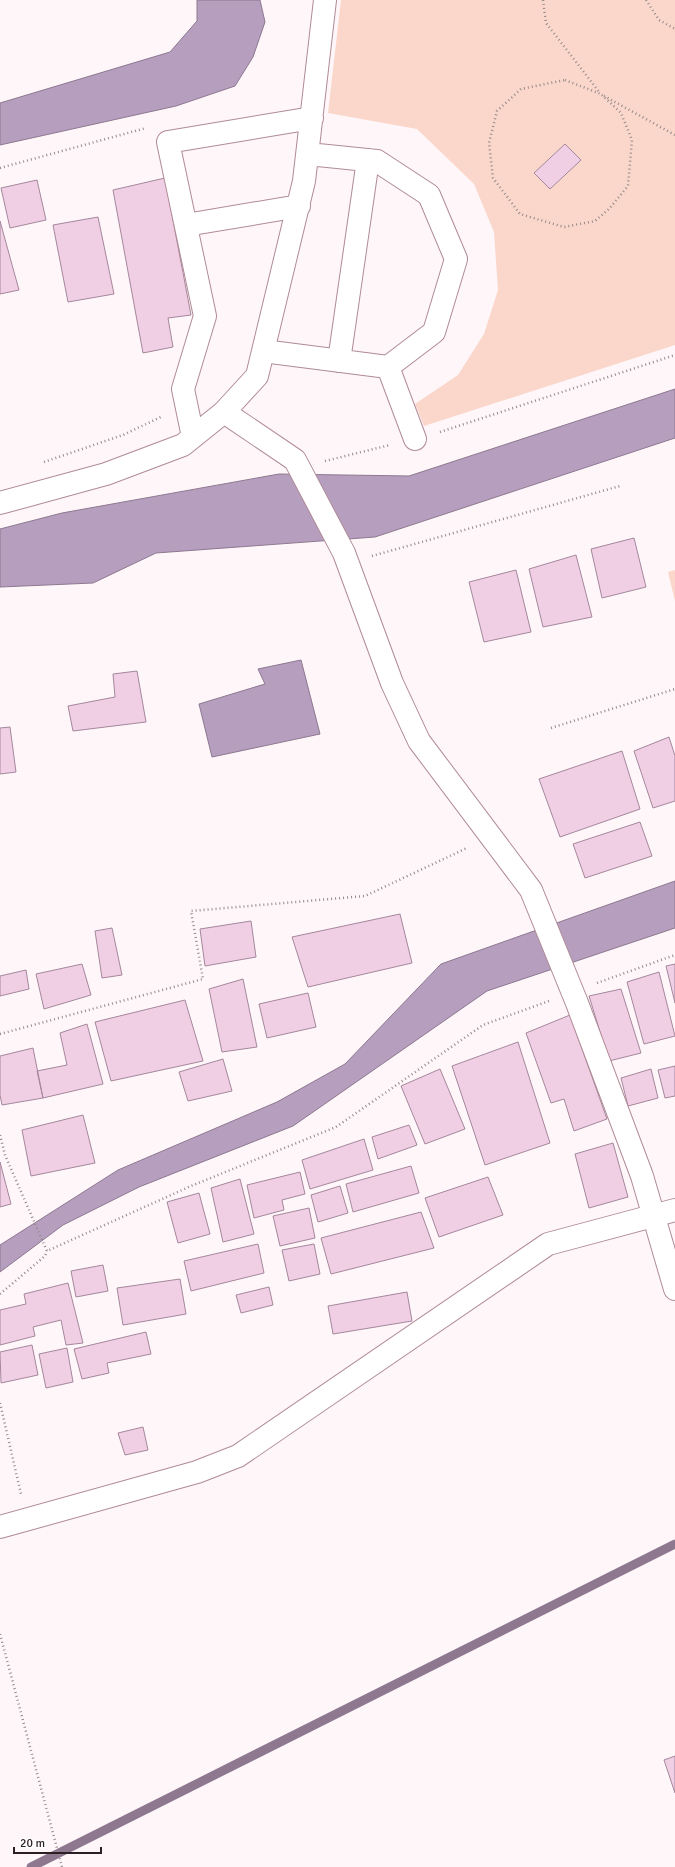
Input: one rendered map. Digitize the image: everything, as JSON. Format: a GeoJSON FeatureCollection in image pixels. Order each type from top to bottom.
{"type":"FeatureCollection","features":[{"type":"Feature","properties":{"kind":"street"},"geometry":{"type":"LineString","coordinates":[[0,503],[106,474],[183,445],[224,412],[257,376],[304,181],[325,0]]}},
{"type":"Feature","properties":{"kind":"street"},"geometry":{"type":"LineString","coordinates":[[193,437],[183,388],[205,316],[168,142],[312,118]]}},
{"type":"Feature","properties":{"kind":"street"},"geometry":{"type":"LineString","coordinates":[[263,351],[388,367],[434,332],[456,259],[429,196],[377,161],[308,154]]}},
{"type":"Feature","properties":{"kind":"street"},"geometry":{"type":"LineString","coordinates":[[339,361],[368,160]]}},
{"type":"Feature","properties":{"kind":"street"},"geometry":{"type":"LineString","coordinates":[[186,226],[298,206]]}},
{"type":"Feature","properties":{"kind":"street"},"geometry":{"type":"LineString","coordinates":[[388,367],[415,439]]}},
{"type":"Feature","properties":{"kind":"street"},"geometry":{"type":"LineString","coordinates":[[224,412],[295,460],[346,558],[392,683],[419,741],[531,890],[572,992],[642,1176],[675,1289]]}},
{"type":"Feature","properties":{"kind":"street"},"geometry":{"type":"LineString","coordinates":[[0,1527],[196,1472],[238,1456],[548,1244],[675,1210]]}},
{"type":"Feature","properties":{"kind":"path"},"geometry":{"type":"LineString","coordinates":[[543,0],[546,22],[601,94],[621,113],[632,140],[628,186],[609,209],[595,221],[564,227],[520,214],[493,178],[489,144],[497,111],[521,89],[565,80],[601,94],[675,135]]}},
{"type":"Feature","properties":{"kind":"path"},"geometry":{"type":"LineString","coordinates":[[646,0],[659,20],[675,30]]}},
{"type":"Feature","properties":{"kind":"path"},"geometry":{"type":"LineString","coordinates":[[0,168],[163,124],[168,142]]}},
{"type":"Feature","properties":{"kind":"path"},"geometry":{"type":"LineString","coordinates":[[301,472],[445,431],[675,356]]}},
{"type":"Feature","properties":{"kind":"path"},"geometry":{"type":"LineString","coordinates":[[43,462],[123,435],[186,404]]}},
{"type":"Feature","properties":{"kind":"path"},"geometry":{"type":"LineString","coordinates":[[346,558],[620,486]]}},
{"type":"Feature","properties":{"kind":"path"},"geometry":{"type":"LineString","coordinates":[[551,728],[675,689]]}},
{"type":"Feature","properties":{"kind":"path"},"geometry":{"type":"LineString","coordinates":[[0,1034],[203,979],[192,911],[365,896],[490,837]]}},
{"type":"Feature","properties":{"kind":"path"},"geometry":{"type":"LineString","coordinates":[[0,1294],[45,1256],[47,1251],[191,1186],[336,1127],[483,1025],[675,955]]}},
{"type":"Feature","properties":{"kind":"path"},"geometry":{"type":"LineString","coordinates":[[0,1135],[5,1155],[47,1251]]}},
{"type":"Feature","properties":{"kind":"path"},"geometry":{"type":"LineString","coordinates":[[0,1403],[27,1519]]}},
{"type":"Feature","properties":{"kind":"path"},"geometry":{"type":"LineString","coordinates":[[0,1634],[62,1867]]}},
{"type":"Feature","properties":{"kind":"shaded area"},"geometry":{"type":"Polygon","coordinates":[[[197,0],[260,0],[265,22],[253,57],[235,86],[176,106],[0,145],[0,103],[170,52],[197,21],[197,0]]]}},
{"type":"Feature","properties":{"kind":"shaded area"},"geometry":{"type":"Polygon","coordinates":[[[341,0],[675,0],[675,345],[424,426],[415,404],[458,375],[484,334],[498,290],[494,232],[474,184],[417,129],[328,113],[341,0]]]}},
{"type":"Feature","properties":{"kind":"shaded area"},"geometry":{"type":"Polygon","coordinates":[[[675,389],[675,438],[375,537],[156,553],[93,583],[0,587],[0,529],[62,513],[279,474],[409,476],[675,389]]]}},
{"type":"Feature","properties":{"kind":"shaded area"},"geometry":{"type":"Polygon","coordinates":[[[675,570],[675,601],[668,572],[675,570]]]}},
{"type":"Feature","properties":{"kind":"shaded area"},"geometry":{"type":"Polygon","coordinates":[[[301,660],[320,734],[212,757],[199,704],[265,684],[258,669],[301,660]]]}},
{"type":"Feature","properties":{"kind":"shaded area"},"geometry":{"type":"Polygon","coordinates":[[[675,881],[675,928],[487,991],[293,1126],[139,1187],[63,1225],[0,1272],[0,1245],[118,1170],[277,1102],[345,1064],[441,964],[675,881]]]}},
{"type":"Feature","properties":{"kind":"building"},"geometry":{"type":"Polygon","coordinates":[[[565,144],[581,160],[550,189],[534,173],[565,144]]]}},
{"type":"Feature","properties":{"kind":"building"},"geometry":{"type":"Polygon","coordinates":[[[165,178],[191,315],[168,318],[173,347],[143,353],[113,190],[165,178]]]}},
{"type":"Feature","properties":{"kind":"building"},"geometry":{"type":"Polygon","coordinates":[[[37,180],[46,220],[10,228],[1,188],[37,180]]]}},
{"type":"Feature","properties":{"kind":"building"},"geometry":{"type":"Polygon","coordinates":[[[98,217],[114,294],[68,302],[53,225],[98,217]]]}},
{"type":"Feature","properties":{"kind":"building"},"geometry":{"type":"Polygon","coordinates":[[[0,221],[19,290],[0,294],[0,221]]]}},
{"type":"Feature","properties":{"kind":"building"},"geometry":{"type":"Polygon","coordinates":[[[634,538],[646,587],[602,598],[591,549],[634,538]]]}},
{"type":"Feature","properties":{"kind":"building"},"geometry":{"type":"Polygon","coordinates":[[[576,555],[592,617],[543,627],[529,569],[576,555]]]}},
{"type":"Feature","properties":{"kind":"building"},"geometry":{"type":"Polygon","coordinates":[[[516,570],[531,632],[484,642],[469,582],[516,570]]]}},
{"type":"Feature","properties":{"kind":"building"},"geometry":{"type":"Polygon","coordinates":[[[137,671],[146,722],[73,731],[68,706],[115,697],[113,674],[137,671]]]}},
{"type":"Feature","properties":{"kind":"building"},"geometry":{"type":"Polygon","coordinates":[[[10,727],[16,772],[0,774],[0,728],[10,727]]]}},
{"type":"Feature","properties":{"kind":"building"},"geometry":{"type":"Polygon","coordinates":[[[669,737],[675,756],[675,801],[653,808],[634,751],[669,737]]]}},
{"type":"Feature","properties":{"kind":"building"},"geometry":{"type":"Polygon","coordinates":[[[622,751],[640,809],[560,837],[539,779],[622,751]]]}},
{"type":"Feature","properties":{"kind":"building"},"geometry":{"type":"Polygon","coordinates":[[[640,822],[652,856],[585,878],[573,844],[640,822]]]}},
{"type":"Feature","properties":{"kind":"building"},"geometry":{"type":"Polygon","coordinates":[[[400,914],[412,963],[308,987],[292,937],[400,914]]]}},
{"type":"Feature","properties":{"kind":"building"},"geometry":{"type":"Polygon","coordinates":[[[251,921],[256,957],[205,966],[200,929],[251,921]]]}},
{"type":"Feature","properties":{"kind":"building"},"geometry":{"type":"Polygon","coordinates":[[[112,928],[122,975],[102,978],[95,931],[112,928]]]}},
{"type":"Feature","properties":{"kind":"building"},"geometry":{"type":"Polygon","coordinates":[[[82,964],[91,995],[44,1009],[36,974],[82,964]]]}},
{"type":"Feature","properties":{"kind":"building"},"geometry":{"type":"Polygon","coordinates":[[[675,964],[675,1003],[666,966],[675,964]]]}},
{"type":"Feature","properties":{"kind":"building"},"geometry":{"type":"Polygon","coordinates":[[[26,970],[29,989],[0,996],[0,976],[26,970]]]}},
{"type":"Feature","properties":{"kind":"building"},"geometry":{"type":"Polygon","coordinates":[[[659,972],[675,1036],[644,1044],[627,982],[659,972]]]}},
{"type":"Feature","properties":{"kind":"building"},"geometry":{"type":"Polygon","coordinates":[[[243,979],[257,1047],[222,1052],[209,989],[243,979]]]}},
{"type":"Feature","properties":{"kind":"building"},"geometry":{"type":"Polygon","coordinates":[[[621,989],[641,1053],[609,1061],[589,996],[621,989]]]}},
{"type":"Feature","properties":{"kind":"building"},"geometry":{"type":"Polygon","coordinates":[[[308,993],[316,1027],[267,1038],[259,1004],[308,993]]]}},
{"type":"Feature","properties":{"kind":"building"},"geometry":{"type":"Polygon","coordinates":[[[185,1000],[203,1061],[111,1081],[95,1022],[185,1000]]]}},
{"type":"Feature","properties":{"kind":"building"},"geometry":{"type":"Polygon","coordinates":[[[570,1015],[607,1119],[574,1131],[564,1099],[551,1103],[526,1033],[570,1015]]]}},
{"type":"Feature","properties":{"kind":"building"},"geometry":{"type":"Polygon","coordinates":[[[87,1024],[103,1084],[43,1098],[37,1071],[67,1065],[60,1033],[87,1024]]]}},
{"type":"Feature","properties":{"kind":"building"},"geometry":{"type":"Polygon","coordinates":[[[518,1042],[550,1143],[485,1165],[452,1066],[518,1042]]]}},
{"type":"Feature","properties":{"kind":"building"},"geometry":{"type":"Polygon","coordinates":[[[33,1048],[43,1098],[2,1105],[0,1095],[0,1056],[33,1048]]]}},
{"type":"Feature","properties":{"kind":"building"},"geometry":{"type":"Polygon","coordinates":[[[223,1059],[232,1091],[188,1101],[179,1072],[223,1059]]]}},
{"type":"Feature","properties":{"kind":"building"},"geometry":{"type":"Polygon","coordinates":[[[675,1066],[675,1096],[665,1098],[658,1070],[675,1066]]]}},
{"type":"Feature","properties":{"kind":"building"},"geometry":{"type":"Polygon","coordinates":[[[440,1069],[465,1129],[425,1144],[401,1086],[440,1069]]]}},
{"type":"Feature","properties":{"kind":"building"},"geometry":{"type":"Polygon","coordinates":[[[651,1069],[658,1098],[628,1106],[621,1078],[651,1069]]]}},
{"type":"Feature","properties":{"kind":"building"},"geometry":{"type":"Polygon","coordinates":[[[83,1115],[95,1163],[31,1176],[22,1130],[83,1115]]]}},
{"type":"Feature","properties":{"kind":"building"},"geometry":{"type":"Polygon","coordinates":[[[409,1125],[417,1145],[378,1159],[372,1137],[409,1125]]]}},
{"type":"Feature","properties":{"kind":"building"},"geometry":{"type":"Polygon","coordinates":[[[364,1139],[373,1170],[310,1189],[302,1160],[364,1139]]]}},
{"type":"Feature","properties":{"kind":"building"},"geometry":{"type":"Polygon","coordinates":[[[613,1143],[628,1197],[589,1208],[575,1154],[613,1143]]]}},
{"type":"Feature","properties":{"kind":"building"},"geometry":{"type":"Polygon","coordinates":[[[0,1162],[11,1204],[0,1207],[0,1162]]]}},
{"type":"Feature","properties":{"kind":"building"},"geometry":{"type":"Polygon","coordinates":[[[411,1166],[419,1193],[353,1212],[346,1184],[411,1166]]]}},
{"type":"Feature","properties":{"kind":"building"},"geometry":{"type":"Polygon","coordinates":[[[300,1172],[305,1194],[282,1200],[284,1210],[254,1218],[247,1185],[300,1172]]]}},
{"type":"Feature","properties":{"kind":"building"},"geometry":{"type":"Polygon","coordinates":[[[488,1177],[503,1215],[439,1237],[425,1198],[488,1177]]]}},
{"type":"Feature","properties":{"kind":"building"},"geometry":{"type":"Polygon","coordinates":[[[240,1179],[254,1234],[223,1242],[211,1188],[240,1179]]]}},
{"type":"Feature","properties":{"kind":"building"},"geometry":{"type":"Polygon","coordinates":[[[340,1186],[348,1213],[318,1222],[311,1195],[340,1186]]]}},
{"type":"Feature","properties":{"kind":"building"},"geometry":{"type":"Polygon","coordinates":[[[199,1193],[210,1234],[178,1243],[167,1202],[199,1193]]]}},
{"type":"Feature","properties":{"kind":"building"},"geometry":{"type":"Polygon","coordinates":[[[309,1208],[315,1238],[280,1246],[273,1216],[309,1208]]]}},
{"type":"Feature","properties":{"kind":"building"},"geometry":{"type":"Polygon","coordinates":[[[421,1212],[434,1248],[331,1274],[321,1238],[421,1212]]]}},
{"type":"Feature","properties":{"kind":"building"},"geometry":{"type":"Polygon","coordinates":[[[258,1244],[264,1273],[191,1291],[184,1261],[258,1244]]]}},
{"type":"Feature","properties":{"kind":"building"},"geometry":{"type":"Polygon","coordinates":[[[314,1244],[320,1274],[289,1281],[282,1250],[314,1244]]]}},
{"type":"Feature","properties":{"kind":"building"},"geometry":{"type":"Polygon","coordinates":[[[103,1265],[108,1291],[76,1297],[71,1271],[103,1265]]]}},
{"type":"Feature","properties":{"kind":"building"},"geometry":{"type":"Polygon","coordinates":[[[180,1279],[186,1314],[123,1325],[117,1288],[180,1279]]]}},
{"type":"Feature","properties":{"kind":"building"},"geometry":{"type":"Polygon","coordinates":[[[68,1283],[83,1343],[66,1345],[61,1320],[33,1327],[35,1336],[0,1345],[0,1310],[26,1304],[24,1294],[68,1283]]]}},
{"type":"Feature","properties":{"kind":"building"},"geometry":{"type":"Polygon","coordinates":[[[269,1287],[273,1305],[241,1313],[236,1295],[269,1287]]]}},
{"type":"Feature","properties":{"kind":"building"},"geometry":{"type":"Polygon","coordinates":[[[407,1292],[412,1321],[333,1334],[328,1306],[407,1292]]]}},
{"type":"Feature","properties":{"kind":"building"},"geometry":{"type":"Polygon","coordinates":[[[146,1332],[151,1354],[107,1363],[109,1373],[82,1379],[74,1349],[146,1332]]]}},
{"type":"Feature","properties":{"kind":"building"},"geometry":{"type":"Polygon","coordinates":[[[32,1345],[38,1375],[1,1383],[0,1352],[32,1345]]]}},
{"type":"Feature","properties":{"kind":"building"},"geometry":{"type":"Polygon","coordinates":[[[67,1348],[73,1382],[46,1388],[39,1354],[67,1348]]]}},
{"type":"Feature","properties":{"kind":"building"},"geometry":{"type":"Polygon","coordinates":[[[143,1427],[148,1450],[125,1455],[118,1433],[143,1427]]]}},
{"type":"Feature","properties":{"kind":"building"},"geometry":{"type":"Polygon","coordinates":[[[675,1756],[675,1793],[664,1760],[675,1756]]]}},
{"type":"Feature","properties":{"kind":"waterway"},"geometry":{"type":"LineString","coordinates":[[31,1867],[675,1544]]}}]}
